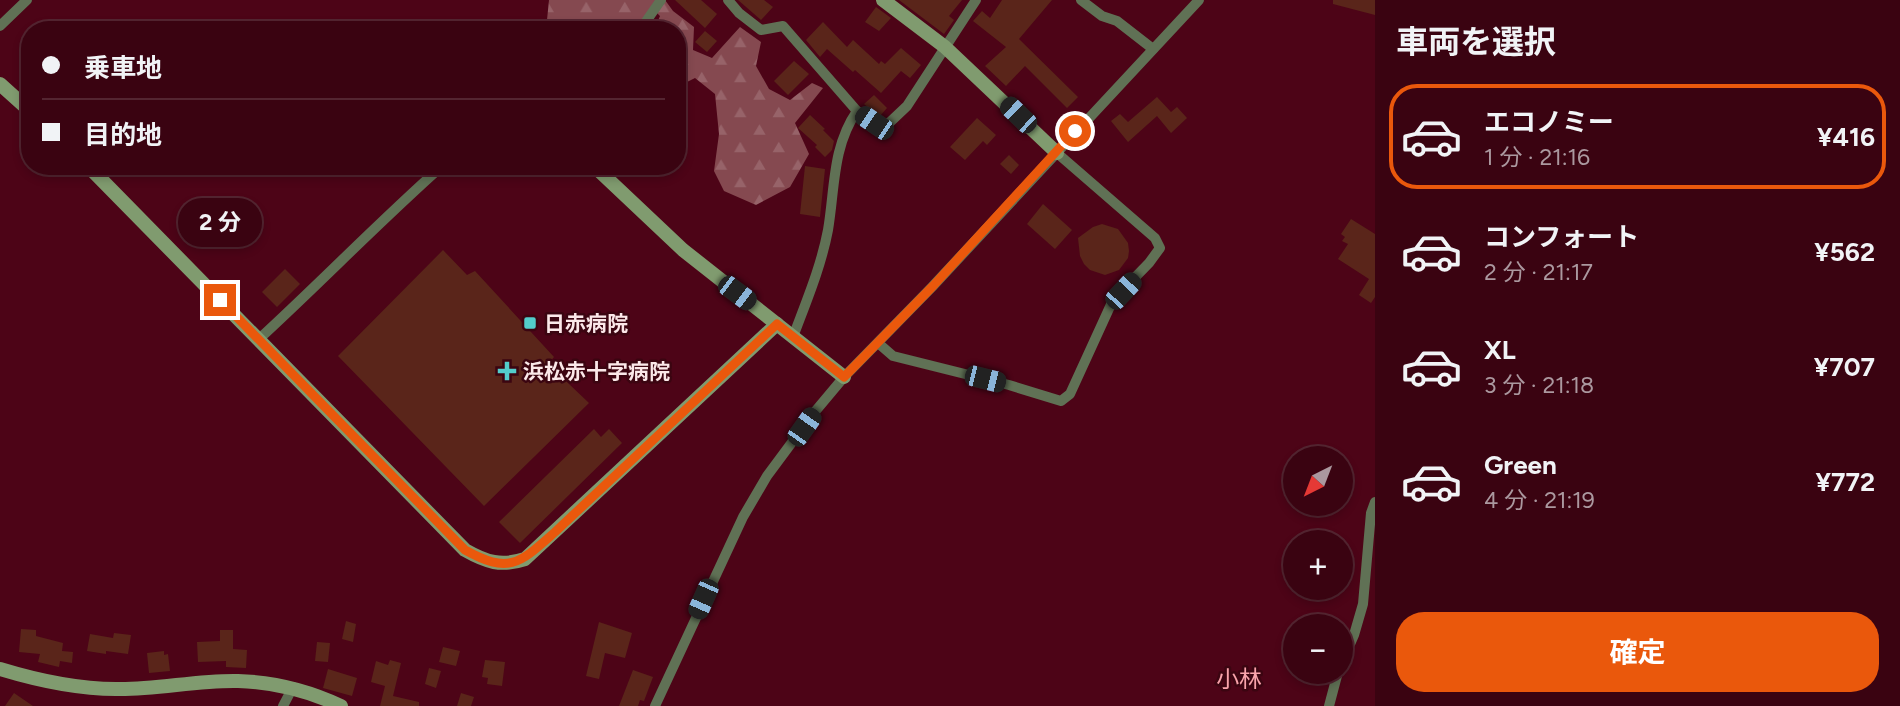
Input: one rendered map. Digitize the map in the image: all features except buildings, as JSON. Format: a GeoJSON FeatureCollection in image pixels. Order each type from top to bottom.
{"type":"FeatureCollection","features":[{"type":"Feature","properties":{"kind":"street"},"geometry":{"type":"LineString","coordinates":[[0,26],[27,0]]}},
{"type":"Feature","properties":{"kind":"street"},"geometry":{"type":"LineString","coordinates":[[647,21],[662,0]]}},
{"type":"Feature","properties":{"kind":"street"},"geometry":{"type":"LineString","coordinates":[[728,0],[739,13],[761,30],[783,26],[857,111],[874,123],[888,124],[907,106],[976,0]]}},
{"type":"Feature","properties":{"kind":"street"},"geometry":{"type":"LineString","coordinates":[[878,342],[893,356],[1061,401],[1070,394],[1113,300],[1160,248],[1155,238],[1057,153],[945,47],[883,0]]}},
{"type":"Feature","properties":{"kind":"street"},"geometry":{"type":"LineString","coordinates":[[1081,0],[1102,16],[1117,21],[1153,49]]}},
{"type":"Feature","properties":{"kind":"street"},"geometry":{"type":"LineString","coordinates":[[655,706],[743,517],[767,477],[813,414],[844,377],[1199,0]]}},
{"type":"Feature","properties":{"kind":"street"},"geometry":{"type":"LineString","coordinates":[[0,85],[21,103]]}},
{"type":"Feature","properties":{"kind":"street"},"geometry":{"type":"LineString","coordinates":[[793,337],[821,261],[838,150],[849,122],[857,111]]}},
{"type":"Feature","properties":{"kind":"street"},"geometry":{"type":"LineString","coordinates":[[97,175],[465,550],[491,563],[501,564],[525,559],[777,324]]}},
{"type":"Feature","properties":{"kind":"street"},"geometry":{"type":"LineString","coordinates":[[259,339],[432,175]]}},
{"type":"Feature","properties":{"kind":"street"},"geometry":{"type":"LineString","coordinates":[[604,175],[683,250],[844,377]]}},
{"type":"Feature","properties":{"kind":"street"},"geometry":{"type":"LineString","coordinates":[[1353,637],[1363,604],[1371,513],[1375,502]]}},
{"type":"Feature","properties":{"kind":"street"},"geometry":{"type":"LineString","coordinates":[[0,669],[72,684],[115,689],[236,681],[293,688],[341,706]]}},
{"type":"Feature","properties":{"kind":"street"},"geometry":{"type":"LineString","coordinates":[[1329,706],[1335,684]]}},
{"type":"Feature","properties":{"kind":"street"},"geometry":{"type":"LineString","coordinates":[[282,706],[293,688]]}},
{"type":"Feature","properties":{"kind":"green space"},"geometry":{"type":"Polygon","coordinates":[[[549,0],[665,0],[673,11],[694,27],[693,50],[712,58],[740,27],[761,42],[756,66],[769,89],[790,100],[812,83],[823,88],[795,123],[809,154],[790,187],[756,205],[724,191],[714,171],[719,134],[715,94],[695,78],[686,82],[686,21],[658,21],[660,16],[654,10],[645,21],[547,21],[549,0]]]}},
{"type":"Feature","properties":{"kind":"place","name":"日赤病院"},"geometry":{"type":"Point","coordinates":[530,323]}},
{"type":"Feature","properties":{"kind":"place","name":"浜松赤十字病院"},"geometry":{"type":"Point","coordinates":[507,371]}},
{"type":"Feature","properties":{"kind":"district","name":"小林"},"geometry":{"type":"Point","coordinates":[1239,679]}},
{"type":"Feature","properties":{"kind":"route"},"geometry":{"type":"LineString","coordinates":[[220,300],[465,550],[491,563],[512,563],[525,559],[555,532],[777,324],[844,377],[932,287],[1075,131]]}}]}
